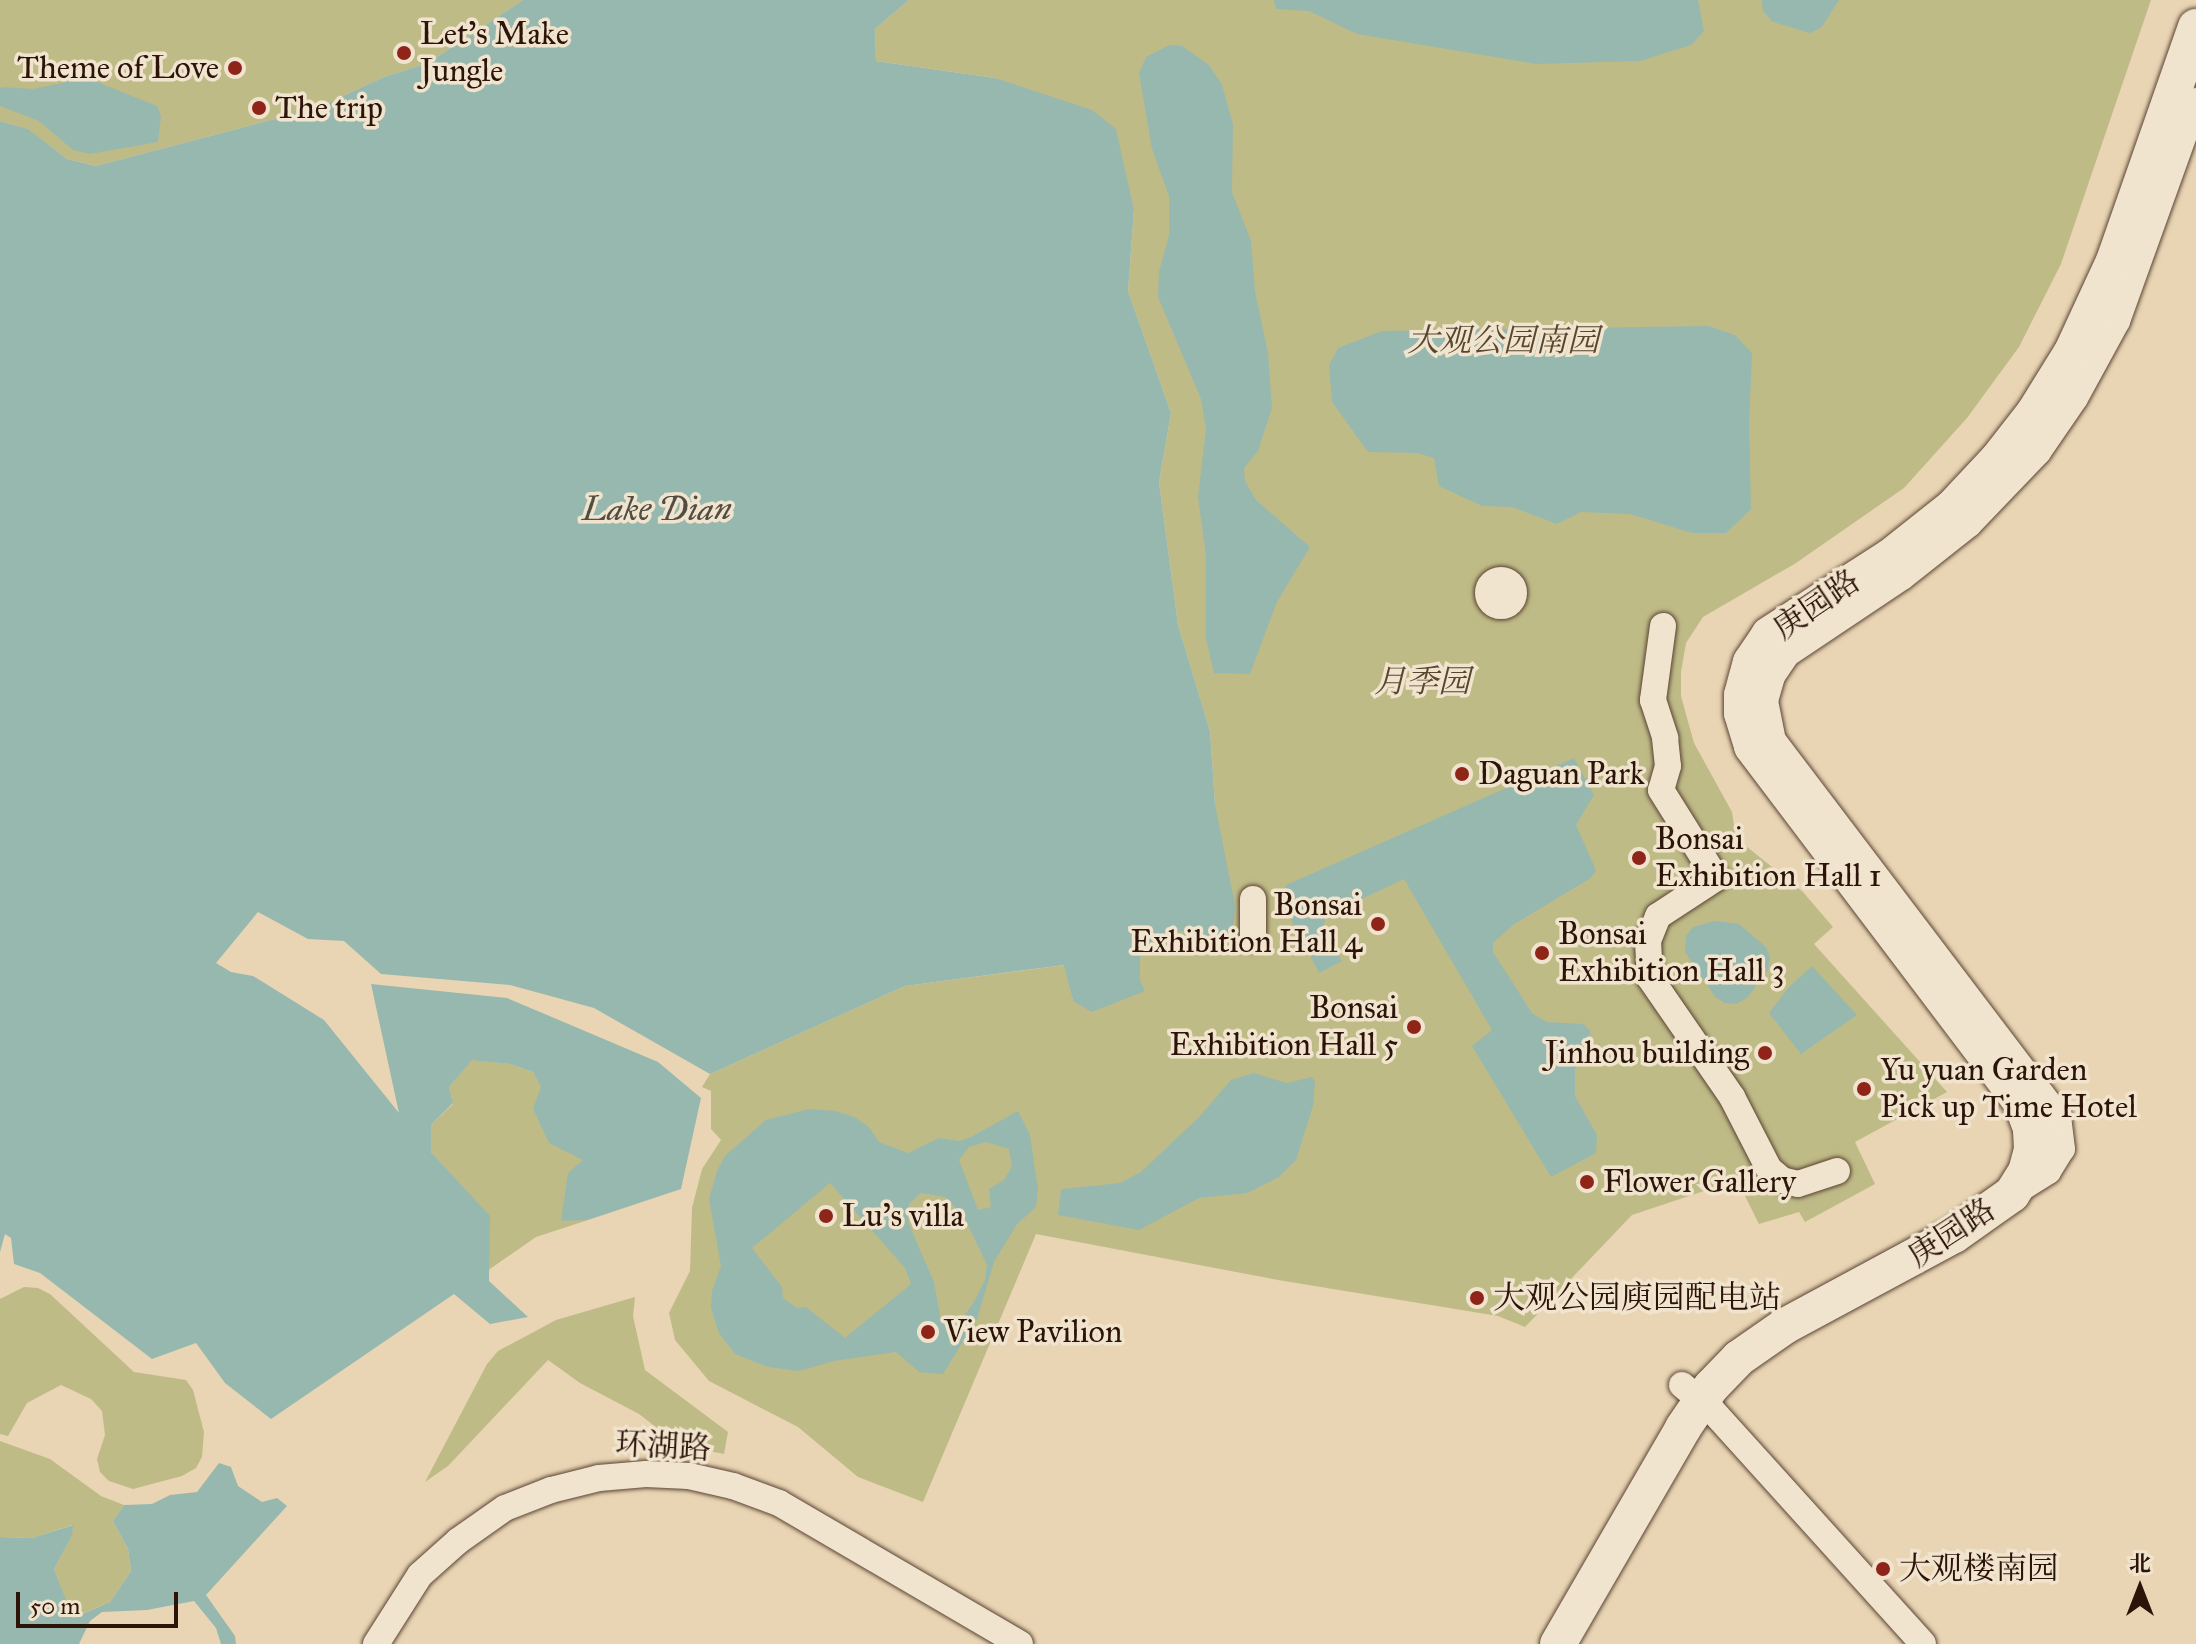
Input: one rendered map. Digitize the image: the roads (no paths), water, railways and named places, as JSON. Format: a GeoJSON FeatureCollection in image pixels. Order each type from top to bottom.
{"type":"FeatureCollection","features":[{"type":"Feature","properties":{"kind":"street","name":"庚园路"},"geometry":{"type":"LineString","coordinates":[[1558,1644],[1691,1392],[1785,1326],[1954,1235],[2012,1194],[2026,1172],[2032,1149],[2031,1128],[2021,1102],[1752,746],[1742,713],[1742,695],[1751,662],[1769,635],[1890,557],[1953,507],[1998,459],[2034,413],[2072,352],[2114,261],[2196,27]]}},
{"type":"Feature","properties":{"kind":"street"},"geometry":{"type":"LineString","coordinates":[[2012,1194],[2048,1171],[2062,1149],[2063,1137],[2058,1116],[1773,741],[1765,701],[1772,676],[1787,654],[1902,577],[1969,524],[2038,452],[2075,398],[2117,321],[2196,101]]}},
{"type":"Feature","properties":{"kind":"street"},"geometry":{"type":"LineString","coordinates":[[1663,626],[1653,700],[1668,766],[1661,790],[1716,878],[1658,916],[1648,941],[1650,978],[1732,1097],[1769,1169],[1782,1180],[1798,1184],[1837,1171]]}},
{"type":"Feature","properties":{"kind":"street"},"geometry":{"type":"LineString","coordinates":[[1253,899],[1253,938]]}},
{"type":"Feature","properties":{"kind":"street"},"geometry":{"type":"LineString","coordinates":[[1691,1392],[1923,1644]]}},
{"type":"Feature","properties":{"kind":"street","name":"环湖路"},"geometry":{"type":"LineString","coordinates":[[376,1644],[420,1575],[458,1541],[505,1508],[551,1490],[599,1478],[646,1474],[689,1476],[733,1486],[779,1503],[1020,1644]]}},
{"type":"Feature","properties":{"kind":"water","name":"Lake Dian"},"geometry":{"type":"Polygon","coordinates":[[[523,0],[909,0],[875,29],[876,61],[995,78],[1092,110],[1116,129],[1134,210],[1128,291],[1171,413],[1159,482],[1178,625],[1210,731],[1215,804],[1235,905],[1233,938],[1212,953],[1200,934],[1190,930],[1160,934],[1144,949],[1140,959],[1140,981],[1145,991],[1092,1012],[1073,1001],[1064,965],[905,986],[710,1074],[594,1008],[510,985],[381,974],[344,941],[308,939],[258,912],[216,963],[231,972],[253,976],[324,1020],[399,1113],[371,984],[507,998],[658,1062],[701,1098],[681,1189],[588,1220],[561,1221],[568,1173],[583,1160],[549,1143],[533,1109],[541,1087],[533,1072],[510,1064],[472,1060],[449,1087],[453,1103],[431,1125],[431,1152],[490,1216],[489,1281],[528,1317],[490,1324],[454,1294],[271,1419],[225,1383],[196,1343],[152,1359],[40,1273],[14,1264],[11,1238],[5,1234],[0,1252],[0,121],[28,129],[67,159],[96,166],[317,108],[384,77],[428,63],[523,0]]]}},
{"type":"Feature","properties":{"kind":"water"},"geometry":{"type":"Polygon","coordinates":[[[1274,0],[1698,0],[1704,31],[1691,45],[1640,61],[1536,64],[1357,34],[1309,11],[1276,9],[1274,0]]]}},
{"type":"Feature","properties":{"kind":"water"},"geometry":{"type":"Polygon","coordinates":[[[1762,0],[1839,0],[1822,27],[1810,33],[1773,22],[1763,11],[1762,0]]]}},
{"type":"Feature","properties":{"kind":"water"},"geometry":{"type":"Polygon","coordinates":[[[1169,45],[1182,46],[1209,65],[1222,85],[1233,124],[1232,192],[1251,241],[1255,291],[1268,353],[1272,408],[1258,451],[1244,468],[1245,481],[1256,500],[1310,547],[1277,602],[1250,674],[1214,673],[1206,639],[1206,556],[1198,497],[1206,429],[1201,399],[1158,297],[1159,272],[1169,235],[1169,196],[1152,149],[1139,73],[1146,57],[1169,45]]]}},
{"type":"Feature","properties":{"kind":"water"},"geometry":{"type":"Polygon","coordinates":[[[87,78],[157,106],[161,116],[158,142],[90,154],[73,150],[39,121],[0,106],[0,88],[32,89],[87,78]]]}},
{"type":"Feature","properties":{"kind":"water"},"geometry":{"type":"Polygon","coordinates":[[[1708,326],[1735,335],[1752,353],[1749,424],[1751,509],[1726,533],[1692,533],[1630,514],[1581,512],[1557,524],[1512,507],[1482,506],[1439,486],[1434,458],[1417,453],[1368,452],[1332,402],[1329,365],[1338,348],[1382,331],[1708,326]]]}},
{"type":"Feature","properties":{"kind":"water"},"geometry":{"type":"Polygon","coordinates":[[[1574,758],[1594,795],[1576,825],[1596,870],[1591,878],[1513,925],[1493,943],[1493,952],[1532,1013],[1547,1022],[1583,1024],[1590,1030],[1591,1038],[1575,1069],[1575,1096],[1597,1135],[1596,1153],[1551,1177],[1472,1046],[1492,1030],[1404,879],[1326,916],[1323,928],[1342,961],[1319,973],[1282,902],[1286,885],[1574,758]]]}},
{"type":"Feature","properties":{"kind":"water"},"geometry":{"type":"Polygon","coordinates":[[[1715,921],[1739,924],[1766,947],[1770,958],[1768,970],[1747,998],[1736,1004],[1725,1003],[1715,997],[1685,952],[1686,936],[1693,927],[1715,921]]]}},
{"type":"Feature","properties":{"kind":"water"},"geometry":{"type":"Polygon","coordinates":[[[1812,966],[1857,1015],[1801,1054],[1769,1013],[1788,988],[1812,966]]]}},
{"type":"Feature","properties":{"kind":"water"},"geometry":{"type":"Polygon","coordinates":[[[1253,1073],[1287,1083],[1312,1077],[1315,1082],[1313,1106],[1296,1160],[1279,1177],[1247,1193],[1199,1198],[1139,1230],[1058,1215],[1061,1189],[1120,1183],[1141,1172],[1199,1117],[1231,1080],[1253,1073]]]}},
{"type":"Feature","properties":{"kind":"water"},"geometry":{"type":"Polygon","coordinates":[[[809,1109],[836,1111],[854,1117],[869,1127],[879,1142],[908,1153],[939,1138],[960,1141],[971,1137],[1018,1111],[1030,1135],[1038,1190],[1036,1207],[1017,1224],[994,1262],[977,1319],[943,1374],[919,1372],[896,1352],[834,1361],[799,1371],[768,1367],[735,1354],[719,1333],[711,1308],[712,1291],[721,1266],[709,1199],[725,1156],[766,1120],[809,1109]],[[986,1142],[969,1147],[959,1160],[978,1210],[991,1207],[989,1189],[1004,1180],[1012,1166],[1009,1149],[986,1142]],[[830,1183],[752,1248],[782,1287],[783,1298],[797,1308],[806,1307],[845,1338],[911,1284],[905,1268],[830,1183]],[[921,1193],[909,1204],[908,1222],[934,1282],[941,1321],[952,1325],[962,1319],[975,1300],[985,1280],[987,1265],[964,1217],[945,1197],[921,1193]]]}},
{"type":"Feature","properties":{"kind":"water"},"geometry":{"type":"Polygon","coordinates":[[[219,1463],[231,1467],[238,1486],[262,1502],[277,1498],[287,1506],[206,1595],[235,1636],[236,1644],[221,1644],[216,1628],[194,1601],[147,1610],[102,1612],[90,1621],[79,1644],[0,1644],[0,1537],[32,1538],[73,1525],[72,1536],[54,1569],[73,1618],[110,1602],[131,1571],[128,1549],[113,1521],[124,1505],[152,1504],[170,1495],[197,1492],[219,1463]]]}},
{"type":"Feature","properties":{"kind":"place","name":"Let's Make Jungle"},"geometry":{"type":"Point","coordinates":[404,53]}},
{"type":"Feature","properties":{"kind":"place","name":"Theme of Love"},"geometry":{"type":"Point","coordinates":[235,68]}},
{"type":"Feature","properties":{"kind":"place","name":"The trip"},"geometry":{"type":"Point","coordinates":[259,108]}},
{"type":"Feature","properties":{"kind":"place","name":"Daguan Park"},"geometry":{"type":"Point","coordinates":[1462,774]}},
{"type":"Feature","properties":{"kind":"place","name":"Bonsai Exhibition Hall 1"},"geometry":{"type":"Point","coordinates":[1639,858]}},
{"type":"Feature","properties":{"kind":"place","name":"Bonsai Exhibition Hall 4"},"geometry":{"type":"Point","coordinates":[1378,924]}},
{"type":"Feature","properties":{"kind":"place","name":"Bonsai Exhibition Hall 3"},"geometry":{"type":"Point","coordinates":[1542,953]}},
{"type":"Feature","properties":{"kind":"place","name":"Bonsai Exhibition Hall 5"},"geometry":{"type":"Point","coordinates":[1414,1027]}},
{"type":"Feature","properties":{"kind":"place","name":"Jinhou building"},"geometry":{"type":"Point","coordinates":[1765,1053]}},
{"type":"Feature","properties":{"kind":"place","name":"Yu yuan Garden Pick up Time Hotel"},"geometry":{"type":"Point","coordinates":[1864,1089]}},
{"type":"Feature","properties":{"kind":"place","name":"Flower Gallery"},"geometry":{"type":"Point","coordinates":[1587,1182]}},
{"type":"Feature","properties":{"kind":"place","name":"Lu's villa"},"geometry":{"type":"Point","coordinates":[826,1216]}},
{"type":"Feature","properties":{"kind":"place","name":"大观公园庾园配电站"},"geometry":{"type":"Point","coordinates":[1477,1298]}},
{"type":"Feature","properties":{"kind":"place","name":"View Pavilion"},"geometry":{"type":"Point","coordinates":[928,1332]}},
{"type":"Feature","properties":{"kind":"place","name":"大观楼南园"},"geometry":{"type":"Point","coordinates":[1883,1569]}},
{"type":"Feature","properties":{"kind":"park label","name":"大观公园南园"},"geometry":{"type":"Point","coordinates":[1503,341]}},
{"type":"Feature","properties":{"kind":"park label","name":"月季园"},"geometry":{"type":"Point","coordinates":[1422,682]}}]}
